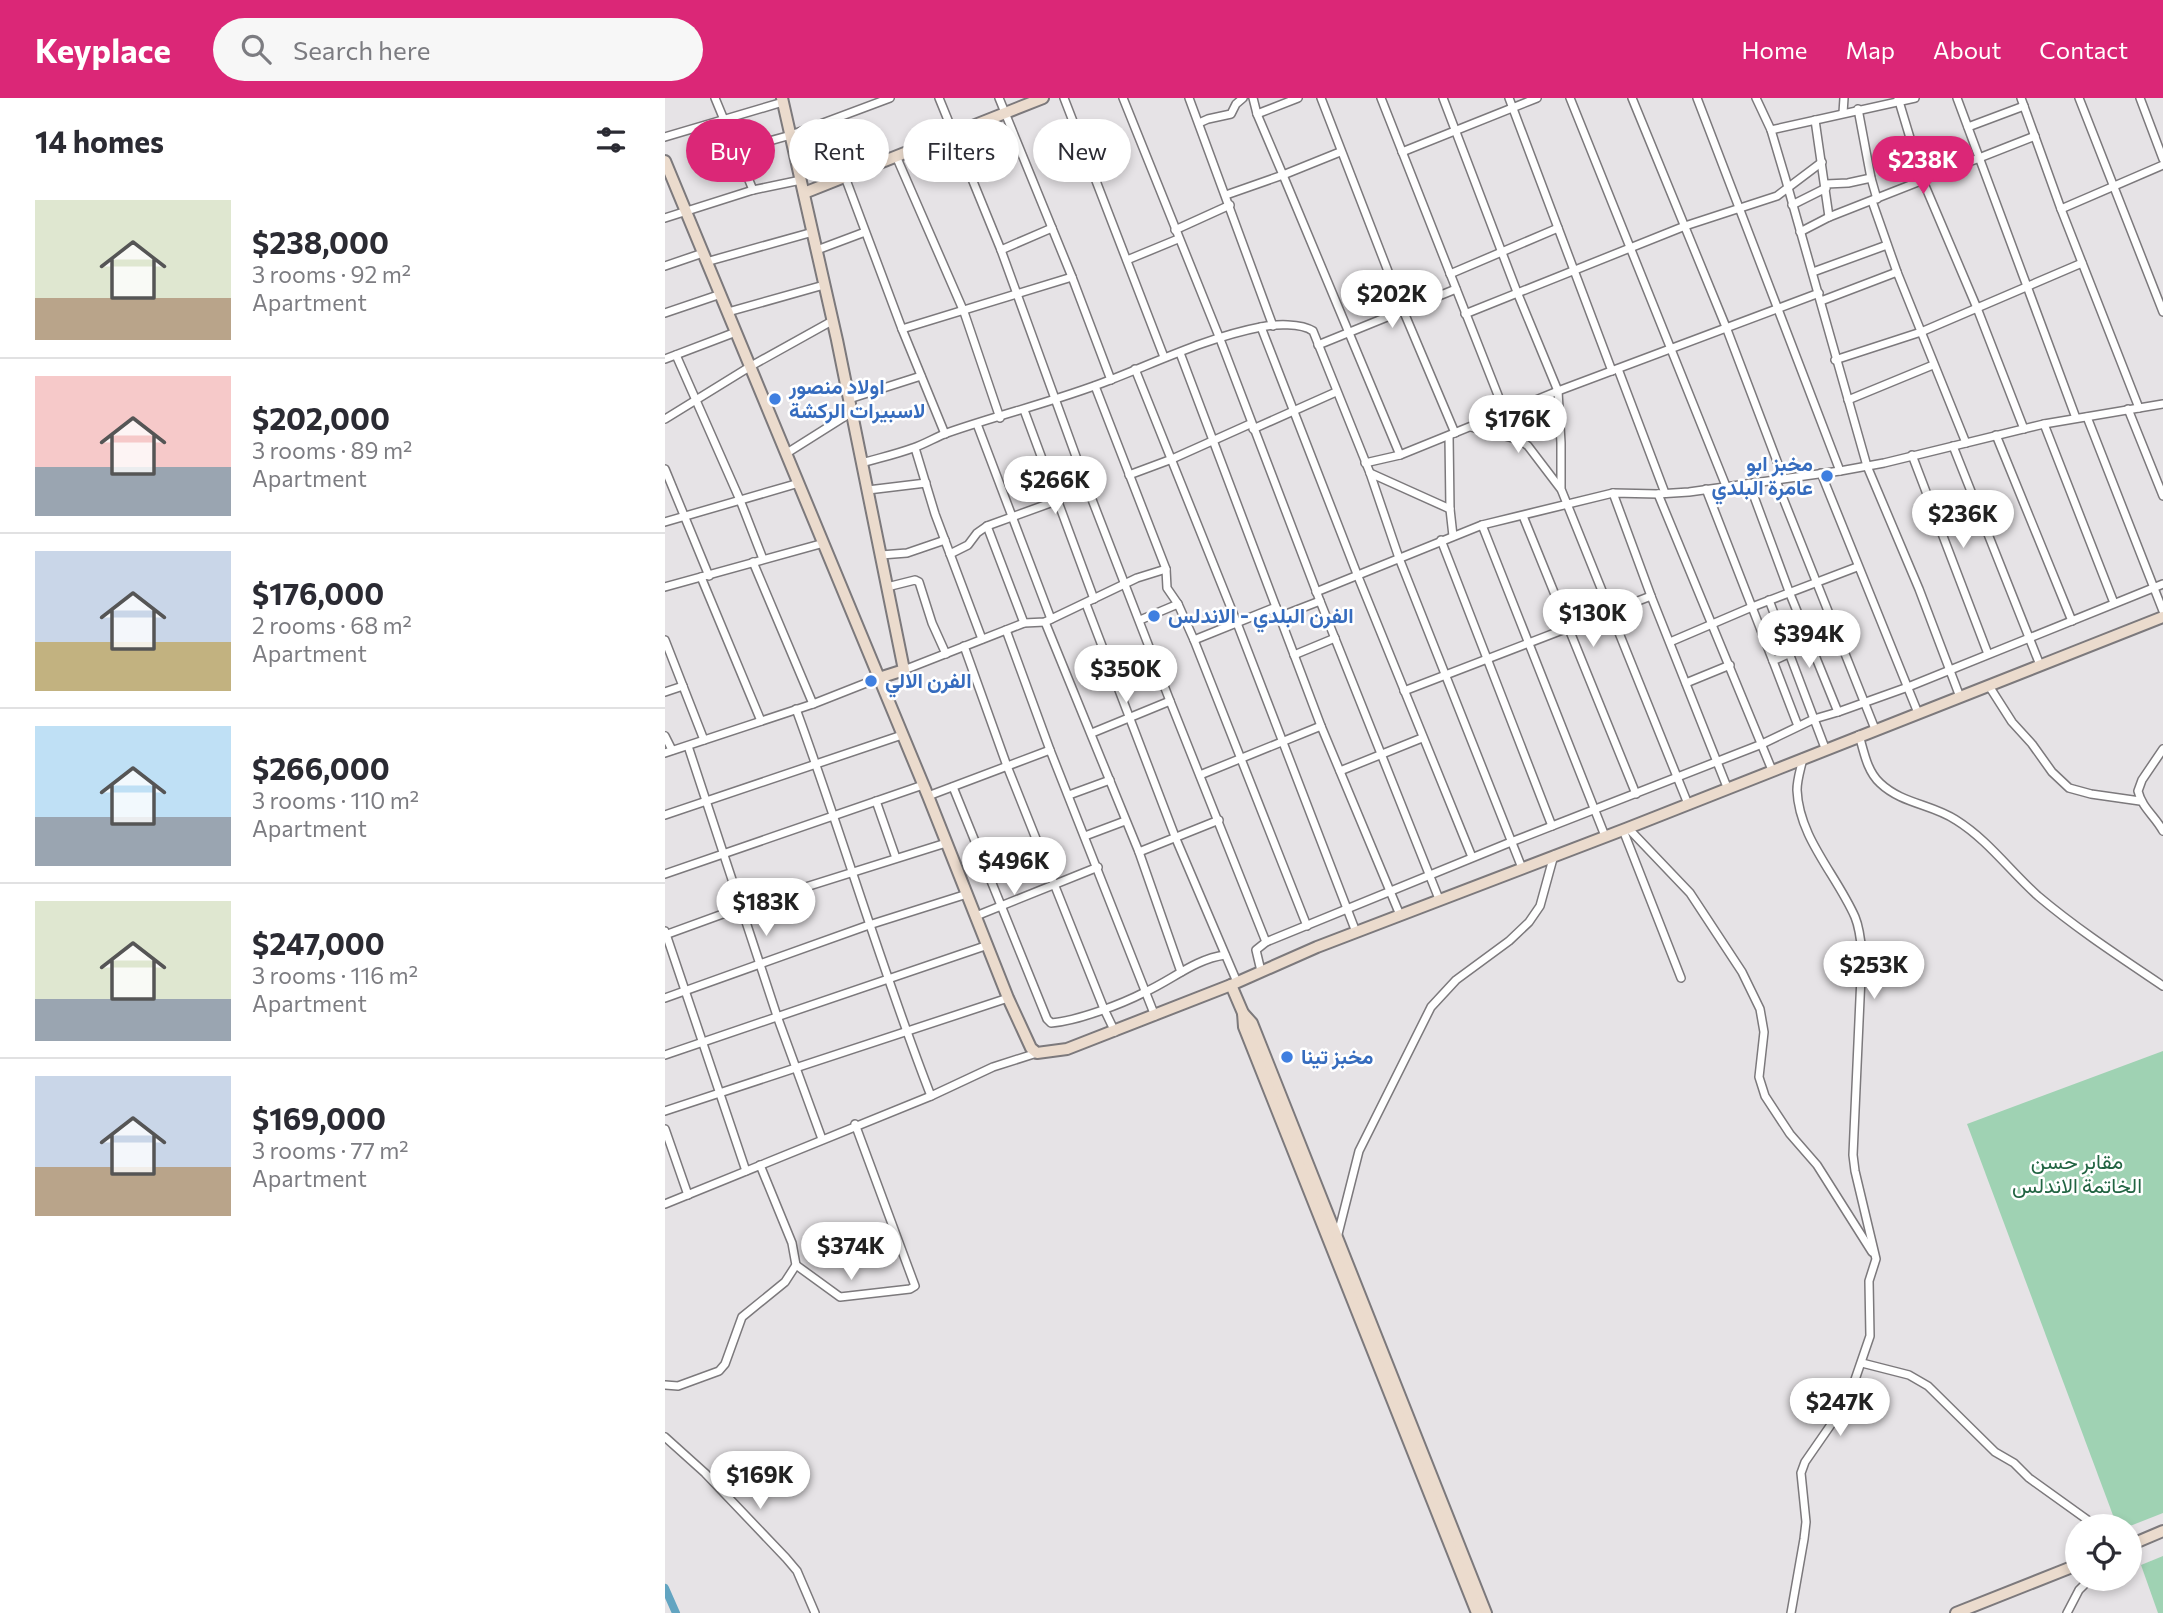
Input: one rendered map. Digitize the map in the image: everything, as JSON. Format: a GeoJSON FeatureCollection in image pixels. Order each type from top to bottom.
{"type":"FeatureCollection","features":[{"type":"Feature","properties":{"kind":"street"},"geometry":{"type":"LineString","coordinates":[[715,98],[723,119]]}},
{"type":"Feature","properties":{"kind":"street"},"geometry":{"type":"LineString","coordinates":[[834,119],[890,98]]}},
{"type":"Feature","properties":{"kind":"street"},"geometry":{"type":"LineString","coordinates":[[939,98],[947,119]]}},
{"type":"Feature","properties":{"kind":"street"},"geometry":{"type":"LineString","coordinates":[[999,98],[1111,380]]}},
{"type":"Feature","properties":{"kind":"street"},"geometry":{"type":"LineString","coordinates":[[990,119],[1043,98]]}},
{"type":"Feature","properties":{"kind":"street"},"geometry":{"type":"LineString","coordinates":[[1064,98],[1164,357]]}},
{"type":"Feature","properties":{"kind":"street"},"geometry":{"type":"LineString","coordinates":[[1123,98],[1439,899]]}},
{"type":"Feature","properties":{"kind":"street"},"geometry":{"type":"LineString","coordinates":[[1189,98],[1273,326]]}},
{"type":"Feature","properties":{"kind":"street"},"geometry":{"type":"LineString","coordinates":[[1199,124],[1231,114],[1243,98]]}},
{"type":"Feature","properties":{"kind":"street"},"geometry":{"type":"LineString","coordinates":[[1253,98],[1257,114],[1400,455]]}},
{"type":"Feature","properties":{"kind":"street"},"geometry":{"type":"LineString","coordinates":[[1257,114],[1298,98]]}},
{"type":"Feature","properties":{"kind":"street"},"geometry":{"type":"LineString","coordinates":[[1321,98],[1452,434],[1450,509],[1453,536]]}},
{"type":"Feature","properties":{"kind":"street"},"geometry":{"type":"LineString","coordinates":[[1381,98],[1505,413]]}},
{"type":"Feature","properties":{"kind":"street"},"geometry":{"type":"LineString","coordinates":[[1443,98],[1558,391],[1562,443],[1561,489]]}},
{"type":"Feature","properties":{"kind":"street"},"geometry":{"type":"LineString","coordinates":[[1509,98],[1711,625],[1772,770]]}},
{"type":"Feature","properties":{"kind":"street"},"geometry":{"type":"LineString","coordinates":[[1402,152],[1537,98]]}},
{"type":"Feature","properties":{"kind":"street"},"geometry":{"type":"LineString","coordinates":[[1570,98],[1725,486]]}},
{"type":"Feature","properties":{"kind":"street"},"geometry":{"type":"LineString","coordinates":[[1632,98],[1726,327],[1783,477]]}},
{"type":"Feature","properties":{"kind":"street"},"geometry":{"type":"LineString","coordinates":[[1696,98],[1840,471]]}},
{"type":"Feature","properties":{"kind":"street"},"geometry":{"type":"LineString","coordinates":[[1756,98],[1771,130],[1867,466],[1959,697]]}},
{"type":"Feature","properties":{"kind":"street"},"geometry":{"type":"LineString","coordinates":[[1843,98],[1843,113]]}},
{"type":"Feature","properties":{"kind":"street"},"geometry":{"type":"LineString","coordinates":[[1771,130],[1915,98]]}},
{"type":"Feature","properties":{"kind":"street"},"geometry":{"type":"LineString","coordinates":[[1957,98],[2076,418]]}},
{"type":"Feature","properties":{"kind":"street"},"geometry":{"type":"LineString","coordinates":[[2079,98],[2163,312]]}},
{"type":"Feature","properties":{"kind":"street"},"geometry":{"type":"LineString","coordinates":[[2140,98],[2163,159]]}},
{"type":"Feature","properties":{"kind":"street"},"geometry":{"type":"LineString","coordinates":[[726,119],[783,100],[789,126]]}},
{"type":"Feature","properties":{"kind":"street"},"geometry":{"type":"LineString","coordinates":[[1898,100],[1923,181],[1977,308],[2024,429]]}},
{"type":"Feature","properties":{"kind":"street"},"geometry":{"type":"LineString","coordinates":[[1968,127],[2022,102],[2139,408]]}},
{"type":"Feature","properties":{"kind":"street"},"geometry":{"type":"LineString","coordinates":[[1858,110],[1875,200],[1887,245],[1966,443]]}},
{"type":"Feature","properties":{"kind":"street"},"geometry":{"type":"LineString","coordinates":[[1815,120],[1829,217]]}},
{"type":"Feature","properties":{"kind":"street"},"geometry":{"type":"LineString","coordinates":[[665,137],[686,131]]}},
{"type":"Feature","properties":{"kind":"street"},"geometry":{"type":"LineString","coordinates":[[1800,232],[1829,217],[2035,136]]}},
{"type":"Feature","properties":{"kind":"street"},"geometry":{"type":"LineString","coordinates":[[1226,195],[1283,176],[1340,152]]}},
{"type":"Feature","properties":{"kind":"street"},"geometry":{"type":"LineString","coordinates":[[889,159],[903,153]]}},
{"type":"Feature","properties":{"kind":"street"},"geometry":{"type":"LineString","coordinates":[[896,156],[964,312],[1000,418]]}},
{"type":"Feature","properties":{"kind":"street"},"geometry":{"type":"LineString","coordinates":[[665,161],[928,796],[1008,998],[1031,1048],[1037,1053]]}},
{"type":"Feature","properties":{"kind":"street"},"geometry":{"type":"LineString","coordinates":[[1465,314],[1685,226],[1777,196],[1822,162]]}},
{"type":"Feature","properties":{"kind":"street"},"geometry":{"type":"LineString","coordinates":[[2061,209],[2163,165]]}},
{"type":"Feature","properties":{"kind":"street"},"geometry":{"type":"LineString","coordinates":[[1792,205],[1826,186],[1871,178]]}},
{"type":"Feature","properties":{"kind":"street"},"geometry":{"type":"LineString","coordinates":[[750,182],[753,190]]}},
{"type":"Feature","properties":{"kind":"street"},"geometry":{"type":"LineString","coordinates":[[665,218],[753,190],[791,182]]}},
{"type":"Feature","properties":{"kind":"street"},"geometry":{"type":"LineString","coordinates":[[801,182],[852,412],[904,670]]}},
{"type":"Feature","properties":{"kind":"street"},"geometry":{"type":"LineString","coordinates":[[804,193],[832,182]]}},
{"type":"Feature","properties":{"kind":"street"},"geometry":{"type":"LineString","coordinates":[[847,182],[945,434]]}},
{"type":"Feature","properties":{"kind":"street"},"geometry":{"type":"LineString","coordinates":[[973,182],[1001,250],[1054,400],[1170,702],[1266,942]]}},
{"type":"Feature","properties":{"kind":"street"},"geometry":{"type":"LineString","coordinates":[[1175,230],[1230,205]]}},
{"type":"Feature","properties":{"kind":"street"},"geometry":{"type":"LineString","coordinates":[[1001,250],[1052,228]]}},
{"type":"Feature","properties":{"kind":"street"},"geometry":{"type":"LineString","coordinates":[[1450,274],[1558,228]]}},
{"type":"Feature","properties":{"kind":"street"},"geometry":{"type":"LineString","coordinates":[[665,266],[813,232]]}},
{"type":"Feature","properties":{"kind":"street"},"geometry":{"type":"LineString","coordinates":[[817,250],[865,232]]}},
{"type":"Feature","properties":{"kind":"street"},"geometry":{"type":"LineString","coordinates":[[1127,260],[1178,239]]}},
{"type":"Feature","properties":{"kind":"street"},"geometry":{"type":"LineString","coordinates":[[1813,272],[1887,245]]}},
{"type":"Feature","properties":{"kind":"street"},"geometry":{"type":"LineString","coordinates":[[1835,360],[1921,331],[2082,263]]}},
{"type":"Feature","properties":{"kind":"street"},"geometry":{"type":"LineString","coordinates":[[1365,463],[1400,455],[1775,307],[1820,297],[1897,272]]}},
{"type":"Feature","properties":{"kind":"street"},"geometry":{"type":"LineString","coordinates":[[902,329],[1018,296],[1072,277]]}},
{"type":"Feature","properties":{"kind":"street"},"geometry":{"type":"LineString","coordinates":[[728,312],[824,285]]}},
{"type":"Feature","properties":{"kind":"street"},"geometry":{"type":"LineString","coordinates":[[1318,345],[1456,289]]}},
{"type":"Feature","properties":{"kind":"street"},"geometry":{"type":"LineString","coordinates":[[665,313],[720,294]]}},
{"type":"Feature","properties":{"kind":"street"},"geometry":{"type":"LineString","coordinates":[[665,419],[751,366],[832,321]]}},
{"type":"Feature","properties":{"kind":"street"},"geometry":{"type":"LineString","coordinates":[[1261,327],[1422,738],[1472,858]]}},
{"type":"Feature","properties":{"kind":"street"},"geometry":{"type":"LineString","coordinates":[[862,463],[915,448],[945,434],[1095,386],[1164,357],[1220,339],[1261,327],[1310,329],[1370,473],[1399,558],[1522,868]]}},
{"type":"Feature","properties":{"kind":"street"},"geometry":{"type":"LineString","coordinates":[[665,359],[736,332]]}},
{"type":"Feature","properties":{"kind":"street"},"geometry":{"type":"LineString","coordinates":[[1180,353],[1321,726],[1400,915]]}},
{"type":"Feature","properties":{"kind":"street"},"geometry":{"type":"LineString","coordinates":[[676,355],[763,559]]}},
{"type":"Feature","properties":{"kind":"street"},"geometry":{"type":"LineString","coordinates":[[1848,400],[1933,365]]}},
{"type":"Feature","properties":{"kind":"street"},"geometry":{"type":"LineString","coordinates":[[1135,369],[1237,623],[1356,932]]}},
{"type":"Feature","properties":{"kind":"street"},"geometry":{"type":"LineString","coordinates":[[849,399],[921,376]]}},
{"type":"Feature","properties":{"kind":"street"},"geometry":{"type":"LineString","coordinates":[[1095,386],[1166,569],[1167,588],[1178,604],[1242,757],[1307,926]]}},
{"type":"Feature","properties":{"kind":"street"},"geometry":{"type":"LineString","coordinates":[[1129,475],[1336,392]]}},
{"type":"Feature","properties":{"kind":"street"},"geometry":{"type":"LineString","coordinates":[[1316,592],[1482,525],[1613,493],[1662,493],[1706,489],[1840,471],[2044,424],[2163,404]]}},
{"type":"Feature","properties":{"kind":"street"},"geometry":{"type":"LineString","coordinates":[[2128,409],[2163,496]]}},
{"type":"Feature","properties":{"kind":"street"},"geometry":{"type":"LineString","coordinates":[[1024,410],[1130,719],[1225,956],[1243,1013],[1244,1027],[1476,1613]]}},
{"type":"Feature","properties":{"kind":"street"},"geometry":{"type":"LineString","coordinates":[[787,453],[852,412]]}},
{"type":"Feature","properties":{"kind":"street"},"geometry":{"type":"LineString","coordinates":[[2087,416],[2163,611]]}},
{"type":"Feature","properties":{"kind":"street"},"geometry":{"type":"LineString","coordinates":[[977,424],[1048,620],[1139,852],[1181,972]]}},
{"type":"Feature","properties":{"kind":"street"},"geometry":{"type":"LineString","coordinates":[[2044,424],[2114,603]]}},
{"type":"Feature","properties":{"kind":"street"},"geometry":{"type":"LineString","coordinates":[[1470,427],[1520,440],[1528,446],[1561,489],[1688,804]]}},
{"type":"Feature","properties":{"kind":"street"},"geometry":{"type":"LineString","coordinates":[[1996,435],[2072,621]]}},
{"type":"Feature","properties":{"kind":"street"},"geometry":{"type":"LineString","coordinates":[[1953,446],[2040,665]]}},
{"type":"Feature","properties":{"kind":"street"},"geometry":{"type":"LineString","coordinates":[[915,448],[945,540],[982,639]]}},
{"type":"Feature","properties":{"kind":"street"},"geometry":{"type":"LineString","coordinates":[[1912,456],[1988,654]]}},
{"type":"Feature","properties":{"kind":"street"},"geometry":{"type":"LineString","coordinates":[[665,468],[761,721]]}},
{"type":"Feature","properties":{"kind":"street"},"geometry":{"type":"LineString","coordinates":[[1370,473],[1450,509]]}},
{"type":"Feature","properties":{"kind":"street"},"geometry":{"type":"LineString","coordinates":[[1821,473],[1918,713]]}},
{"type":"Feature","properties":{"kind":"street"},"geometry":{"type":"LineString","coordinates":[[1775,478],[1875,729]]}},
{"type":"Feature","properties":{"kind":"street"},"geometry":{"type":"LineString","coordinates":[[665,522],[799,483]]}},
{"type":"Feature","properties":{"kind":"street"},"geometry":{"type":"LineString","coordinates":[[1749,483],[1838,712]]}},
{"type":"Feature","properties":{"kind":"street"},"geometry":{"type":"LineString","coordinates":[[867,490],[926,484]]}},
{"type":"Feature","properties":{"kind":"street"},"geometry":{"type":"LineString","coordinates":[[950,554],[968,545],[977,533],[987,526],[1056,500],[1086,484]]}},
{"type":"Feature","properties":{"kind":"street"},"geometry":{"type":"LineString","coordinates":[[1706,489],[1798,726]]}},
{"type":"Feature","properties":{"kind":"street"},"geometry":{"type":"LineString","coordinates":[[1613,493],[1727,788]]}},
{"type":"Feature","properties":{"kind":"street"},"geometry":{"type":"LineString","coordinates":[[1523,516],[1636,794]]}},
{"type":"Feature","properties":{"kind":"street"},"geometry":{"type":"LineString","coordinates":[[1482,525],[1605,836]]}},
{"type":"Feature","properties":{"kind":"street"},"geometry":{"type":"LineString","coordinates":[[987,526],[1024,623]]}},
{"type":"Feature","properties":{"kind":"street"},"geometry":{"type":"LineString","coordinates":[[881,555],[907,553],[945,540]]}},
{"type":"Feature","properties":{"kind":"street"},"geometry":{"type":"LineString","coordinates":[[1441,540],[1552,826]]}},
{"type":"Feature","properties":{"kind":"street"},"geometry":{"type":"LineString","coordinates":[[665,587],[824,543]]}},
{"type":"Feature","properties":{"kind":"street"},"geometry":{"type":"LineString","coordinates":[[753,562],[813,704]]}},
{"type":"Feature","properties":{"kind":"street"},"geometry":{"type":"LineString","coordinates":[[1670,642],[1857,566]]}},
{"type":"Feature","properties":{"kind":"street"},"geometry":{"type":"LineString","coordinates":[[665,736],[669,752],[688,746],[813,704],[1024,623],[1048,620],[1125,584],[1166,569]]}},
{"type":"Feature","properties":{"kind":"street"},"geometry":{"type":"LineString","coordinates":[[887,587],[915,579],[919,582],[932,623],[946,654]]}},
{"type":"Feature","properties":{"kind":"street"},"geometry":{"type":"LineString","coordinates":[[1261,971],[1256,950],[1266,942],[1430,874],[1762,744],[1814,719],[1908,687],[2163,584]]}},
{"type":"Feature","properties":{"kind":"street"},"geometry":{"type":"LineString","coordinates":[[1404,691],[1651,596]]}},
{"type":"Feature","properties":{"kind":"street"},"geometry":{"type":"LineString","coordinates":[[1769,600],[1825,748]]}},
{"type":"Feature","properties":{"kind":"street"},"geometry":{"type":"LineString","coordinates":[[1281,616],[1320,601]]}},
{"type":"Feature","properties":{"kind":"street"},"geometry":{"type":"LineString","coordinates":[[1140,620],[1178,604]]}},
{"type":"Feature","properties":{"kind":"street"},"geometry":{"type":"LineString","coordinates":[[1193,640],[1276,607]]}},
{"type":"Feature","properties":{"kind":"street"},"geometry":{"type":"LineString","coordinates":[[665,1204],[931,1096],[993,1067],[1037,1053],[1067,1049],[1115,1032],[1439,899],[1625,829],[2163,617]]}},
{"type":"Feature","properties":{"kind":"street"},"geometry":{"type":"LineString","coordinates":[[1006,630],[1155,1016]]}},
{"type":"Feature","properties":{"kind":"street"},"geometry":{"type":"LineString","coordinates":[[1294,655],[1335,638]]}},
{"type":"Feature","properties":{"kind":"street"},"geometry":{"type":"LineString","coordinates":[[665,640],[704,740]]}},
{"type":"Feature","properties":{"kind":"street"},"geometry":{"type":"LineString","coordinates":[[964,646],[1007,766],[1115,1032]]}},
{"type":"Feature","properties":{"kind":"street"},"geometry":{"type":"LineString","coordinates":[[1773,661],[1788,654]]}},
{"type":"Feature","properties":{"kind":"street"},"geometry":{"type":"LineString","coordinates":[[1686,683],[1730,665]]}},
{"type":"Feature","properties":{"kind":"street"},"geometry":{"type":"LineString","coordinates":[[665,692],[683,686]]}},
{"type":"Feature","properties":{"kind":"street"},"geometry":{"type":"LineString","coordinates":[[1989,686],[2012,722],[2052,772],[2069,788],[2140,801]]}},
{"type":"Feature","properties":{"kind":"street"},"geometry":{"type":"LineString","coordinates":[[1091,733],[1170,702]]}},
{"type":"Feature","properties":{"kind":"street"},"geometry":{"type":"LineString","coordinates":[[796,709],[869,925],[931,1096]]}},
{"type":"Feature","properties":{"kind":"street"},"geometry":{"type":"LineString","coordinates":[[1200,775],[1321,726]]}},
{"type":"Feature","properties":{"kind":"street"},"geometry":{"type":"LineString","coordinates":[[665,815],[902,735]]}},
{"type":"Feature","properties":{"kind":"street"},"geometry":{"type":"LineString","coordinates":[[1859,735],[1870,771],[1880,783],[1905,801],[1954,818],[1980,838],[2036,894],[2070,922],[2163,986]]}},
{"type":"Feature","properties":{"kind":"street"},"geometry":{"type":"LineString","coordinates":[[1341,771],[1422,738]]}},
{"type":"Feature","properties":{"kind":"street"},"geometry":{"type":"LineString","coordinates":[[688,746],[759,964],[822,1139]]}},
{"type":"Feature","properties":{"kind":"street"},"geometry":{"type":"LineString","coordinates":[[2163,749],[2141,780],[2138,790],[2140,801],[2156,818],[2163,831]]}},
{"type":"Feature","properties":{"kind":"street"},"geometry":{"type":"LineString","coordinates":[[928,796],[1051,750]]}},
{"type":"Feature","properties":{"kind":"street"},"geometry":{"type":"LineString","coordinates":[[1791,1613],[1806,1522],[1801,1474],[1805,1462],[1848,1400],[1862,1363],[1870,1336],[1869,1281],[1876,1259],[1853,1155],[1861,936],[1856,918],[1807,832],[1800,810],[1797,786],[1803,757]]}},
{"type":"Feature","properties":{"kind":"street"},"geometry":{"type":"LineString","coordinates":[[1069,795],[1110,780]]}},
{"type":"Feature","properties":{"kind":"street"},"geometry":{"type":"LineString","coordinates":[[665,874],[923,785]]}},
{"type":"Feature","properties":{"kind":"street"},"geometry":{"type":"LineString","coordinates":[[953,787],[1047,1019],[1051,1023],[1104,1009],[1145,992],[1201,961],[1225,956]]}},
{"type":"Feature","properties":{"kind":"street"},"geometry":{"type":"LineString","coordinates":[[876,801],[896,858]]}},
{"type":"Feature","properties":{"kind":"street"},"geometry":{"type":"LineString","coordinates":[[1139,852],[1219,820]]}},
{"type":"Feature","properties":{"kind":"street"},"geometry":{"type":"LineString","coordinates":[[1085,836],[1125,821]]}},
{"type":"Feature","properties":{"kind":"street"},"geometry":{"type":"LineString","coordinates":[[1625,829],[1690,893],[1742,972],[1760,1009],[1764,1032],[1759,1077],[1765,1096],[1790,1134],[1817,1165],[1876,1259]]}},
{"type":"Feature","properties":{"kind":"street"},"geometry":{"type":"LineString","coordinates":[[1625,829],[1681,978]]}},
{"type":"Feature","properties":{"kind":"street"},"geometry":{"type":"LineString","coordinates":[[746,1171],[666,933],[946,843]]}},
{"type":"Feature","properties":{"kind":"street"},"geometry":{"type":"LineString","coordinates":[[1337,1239],[1359,1151],[1431,1007],[1456,981],[1509,941],[1529,922],[1540,906],[1554,855]]}},
{"type":"Feature","properties":{"kind":"street"},"geometry":{"type":"LineString","coordinates":[[976,915],[1098,867]]}},
{"type":"Feature","properties":{"kind":"street"},"geometry":{"type":"LineString","coordinates":[[665,998],[869,925],[967,894]]}},
{"type":"Feature","properties":{"kind":"street"},"geometry":{"type":"LineString","coordinates":[[665,1055],[988,944]]}},
{"type":"Feature","properties":{"kind":"street"},"geometry":{"type":"LineString","coordinates":[[665,1111],[1008,998]]}},
{"type":"Feature","properties":{"kind":"street"},"geometry":{"type":"LineString","coordinates":[[1243,1013],[1252,1023],[1486,1613]]}},
{"type":"Feature","properties":{"kind":"street"},"geometry":{"type":"LineString","coordinates":[[796,1265],[840,1297],[910,1289],[915,1286],[855,1125]]}},
{"type":"Feature","properties":{"kind":"street"},"geometry":{"type":"LineString","coordinates":[[665,1129],[688,1195]]}},
{"type":"Feature","properties":{"kind":"street"},"geometry":{"type":"LineString","coordinates":[[665,1385],[678,1386],[719,1371],[725,1364],[742,1317],[785,1282],[796,1265],[792,1243],[761,1165]]}},
{"type":"Feature","properties":{"kind":"street"},"geometry":{"type":"LineString","coordinates":[[1862,1363],[1909,1375],[1928,1386],[1995,1452],[2014,1463],[2029,1478],[2078,1514]]}},
{"type":"Feature","properties":{"kind":"street"},"geometry":{"type":"LineString","coordinates":[[665,1437],[705,1473],[792,1564],[803,1582],[815,1613]]}},
{"type":"Feature","properties":{"kind":"street"},"geometry":{"type":"LineString","coordinates":[[2142,1540],[2163,1531]]}},
{"type":"Feature","properties":{"kind":"street"},"geometry":{"type":"LineString","coordinates":[[1956,1613],[2065,1570]]}},
{"type":"Feature","properties":{"kind":"street"},"geometry":{"type":"LineString","coordinates":[[2067,1613],[2078,1591]]}},
{"type":"Feature","properties":{"kind":"green space","name":"مقابر حسن الخاتمة الاندلس"},"geometry":{"type":"Polygon","coordinates":[[[2163,1051],[2163,1513],[2142,1521],[2142,1514],[2113,1514],[1967,1124],[2163,1051]]]}},
{"type":"Feature","properties":{"kind":"green space"},"geometry":{"type":"Polygon","coordinates":[[[2163,1556],[2163,1613],[2158,1613],[2142,1565],[2163,1556]]]}},
{"type":"Feature","properties":{"kind":"waterway"},"geometry":{"type":"LineString","coordinates":[[665,1588],[676,1613]]}},
{"type":"Feature","properties":{"kind":"place","name":"اولاد منصور لاسبيرات الركشة"},"geometry":{"type":"Point","coordinates":[775,399]}},
{"type":"Feature","properties":{"kind":"place","name":"مخبز ابو عامرة البلدي"},"geometry":{"type":"Point","coordinates":[1827,476]}},
{"type":"Feature","properties":{"kind":"place","name":"الفرن البلدي - الاندلس"},"geometry":{"type":"Point","coordinates":[1154,616]}},
{"type":"Feature","properties":{"kind":"place","name":"الفرن الالي"},"geometry":{"type":"Point","coordinates":[871,681]}},
{"type":"Feature","properties":{"kind":"place","name":"مخبز تينا"},"geometry":{"type":"Point","coordinates":[1287,1057]}}]}
